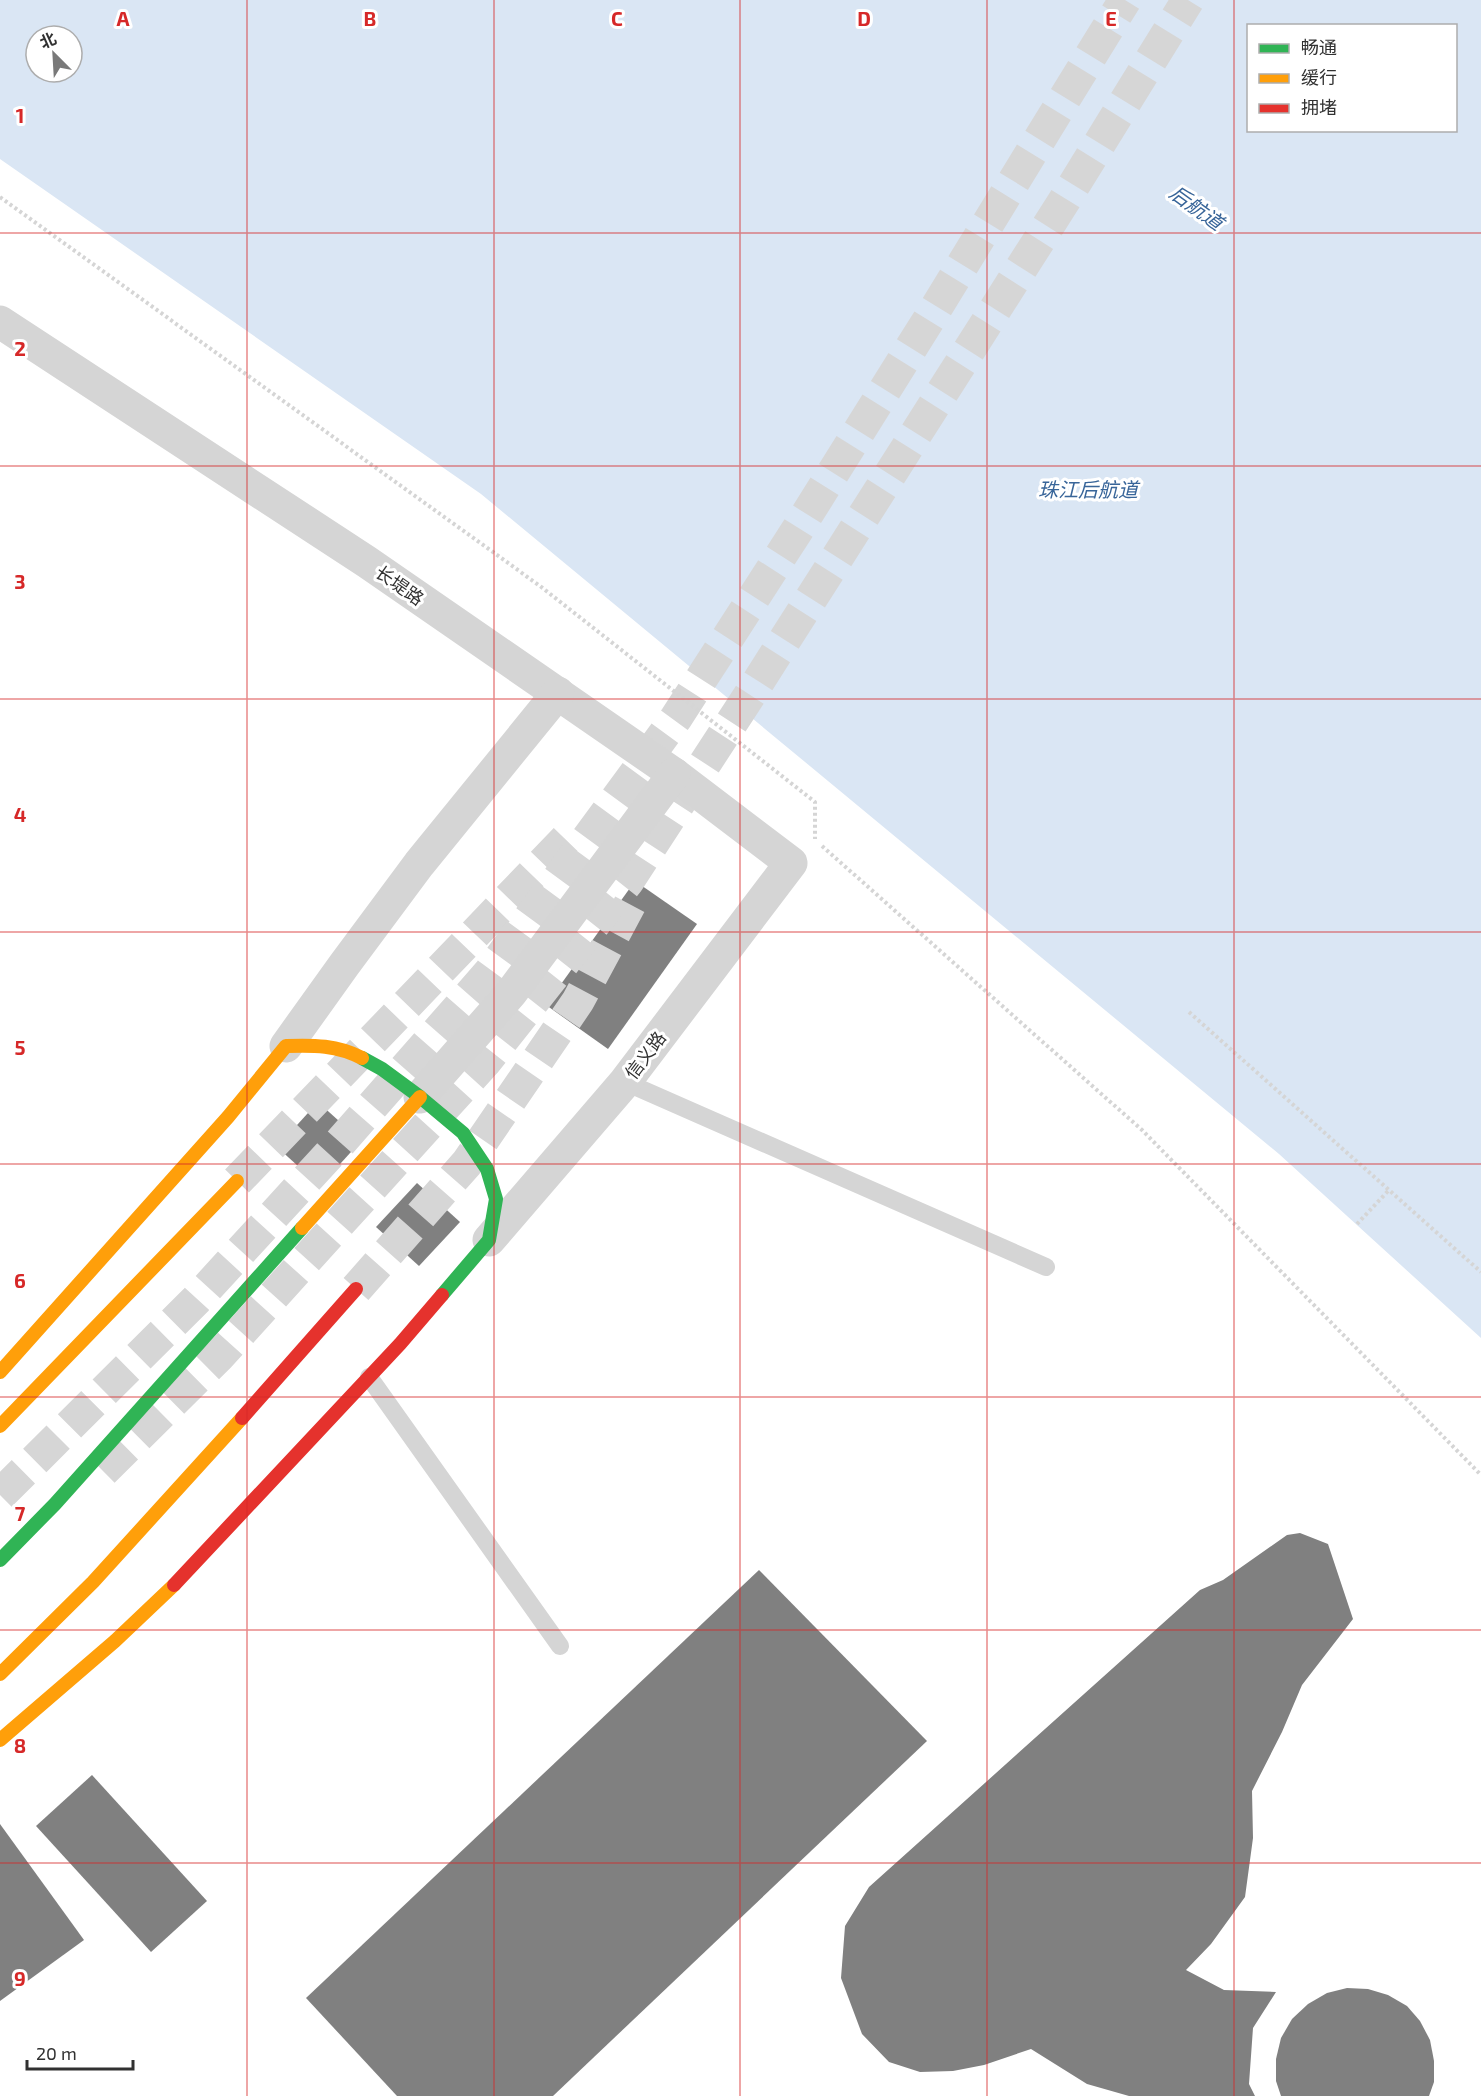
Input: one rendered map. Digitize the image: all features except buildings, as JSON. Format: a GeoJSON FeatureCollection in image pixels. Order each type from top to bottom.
{"type":"FeatureCollection","features":[{"type":"Feature","properties":{"kind":"main road"},"geometry":{"type":"LineString","coordinates":[[0,1372],[228,1117],[285,1046],[318,1046],[346,1050],[382,1069],[463,1133],[487,1170],[496,1199],[489,1240],[369,1377],[183,1577],[115,1641],[0,1740]]}},
{"type":"Feature","properties":{"kind":"main road"},"geometry":{"type":"LineString","coordinates":[[0,1560],[79,1478],[420,1097]]}},
{"type":"Feature","properties":{"kind":"main road"},"geometry":{"type":"LineString","coordinates":[[0,1426],[237,1181]]}},
{"type":"Feature","properties":{"kind":"main road"},"geometry":{"type":"LineString","coordinates":[[0,1674],[37,1639],[167,1504],[356,1289]]}},
{"type":"Feature","properties":{"kind":"street","name":"长堤路"},"geometry":{"type":"LineString","coordinates":[[0,322],[367,562],[674,774],[791,863]]}},
{"type":"Feature","properties":{"kind":"street"},"geometry":{"type":"LineString","coordinates":[[285,1046],[420,864],[558,693]]}},
{"type":"Feature","properties":{"kind":"street"},"geometry":{"type":"LineString","coordinates":[[420,1097],[511,993],[674,774]]}},
{"type":"Feature","properties":{"kind":"street","name":"信义路"},"geometry":{"type":"LineString","coordinates":[[489,1240],[625,1082],[791,863]]}},
{"type":"Feature","properties":{"kind":"lane"},"geometry":{"type":"LineString","coordinates":[[625,1082],[1046,1267]]}},
{"type":"Feature","properties":{"kind":"lane"},"geometry":{"type":"LineString","coordinates":[[369,1377],[560,1646]]}},
{"type":"Feature","properties":{"kind":"path"},"geometry":{"type":"LineString","coordinates":[[0,197],[540,586],[815,802],[815,840],[791,863]]}},
{"type":"Feature","properties":{"kind":"path"},"geometry":{"type":"LineString","coordinates":[[815,840],[1142,1130],[1481,1475]]}},
{"type":"Feature","properties":{"kind":"path"},"geometry":{"type":"LineString","coordinates":[[1189,1012],[1481,1272]]}},
{"type":"Feature","properties":{"kind":"path"},"geometry":{"type":"LineString","coordinates":[[1357,1224],[1389,1190]]}},
{"type":"Feature","properties":{"kind":"water","name":"珠江后航道"},"geometry":{"type":"Polygon","coordinates":[[[0,0],[1481,0],[1481,1338],[1279,1154],[481,494],[0,159],[0,0]]]}},
{"type":"Feature","properties":{"kind":"tunnel"},"geometry":{"type":"LineString","coordinates":[[0,1495],[196,1300],[338,1145],[490,972],[676,718],[796,532],[1125,0]]}},
{"type":"Feature","properties":{"kind":"tunnel"},"geometry":{"type":"LineString","coordinates":[[103,1471],[220,1355],[485,1062],[628,881],[751,693],[1064,201],[1188,0]]}},
{"type":"Feature","properties":{"kind":"tunnel"},"geometry":{"type":"LineString","coordinates":[[237,1181],[568,837]]}},
{"type":"Feature","properties":{"kind":"tunnel"},"geometry":{"type":"LineString","coordinates":[[356,1289],[467,1163],[578,1001],[631,902]]}},
{"type":"Feature","properties":{"kind":"traffic: fast"},"geometry":{"type":"LineString","coordinates":[[362,1058],[382,1069],[420,1097],[463,1133],[487,1169],[496,1199],[489,1240],[442,1295]]}},
{"type":"Feature","properties":{"kind":"traffic: fast"},"geometry":{"type":"LineString","coordinates":[[0,1560],[55,1504],[302,1228]]}},
{"type":"Feature","properties":{"kind":"traffic: slow"},"geometry":{"type":"LineString","coordinates":[[0,1372],[228,1117],[286,1046],[325,1047],[344,1050],[362,1058]]}},
{"type":"Feature","properties":{"kind":"traffic: slow"},"geometry":{"type":"LineString","coordinates":[[302,1228],[420,1097]]}},
{"type":"Feature","properties":{"kind":"traffic: slow"},"geometry":{"type":"LineString","coordinates":[[0,1426],[237,1181]]}},
{"type":"Feature","properties":{"kind":"traffic: slow"},"geometry":{"type":"LineString","coordinates":[[0,1674],[93,1582],[242,1418]]}},
{"type":"Feature","properties":{"kind":"traffic: slow"},"geometry":{"type":"LineString","coordinates":[[0,1740],[115,1641],[174,1585]]}},
{"type":"Feature","properties":{"kind":"traffic: jam"},"geometry":{"type":"LineString","coordinates":[[242,1418],[356,1289]]}},
{"type":"Feature","properties":{"kind":"traffic: jam"},"geometry":{"type":"LineString","coordinates":[[174,1585],[400,1344],[442,1295]]}},
{"type":"Feature","properties":{"kind":"water label","name":"后航道"},"geometry":{"type":"Point","coordinates":[1197,207]}}]}
